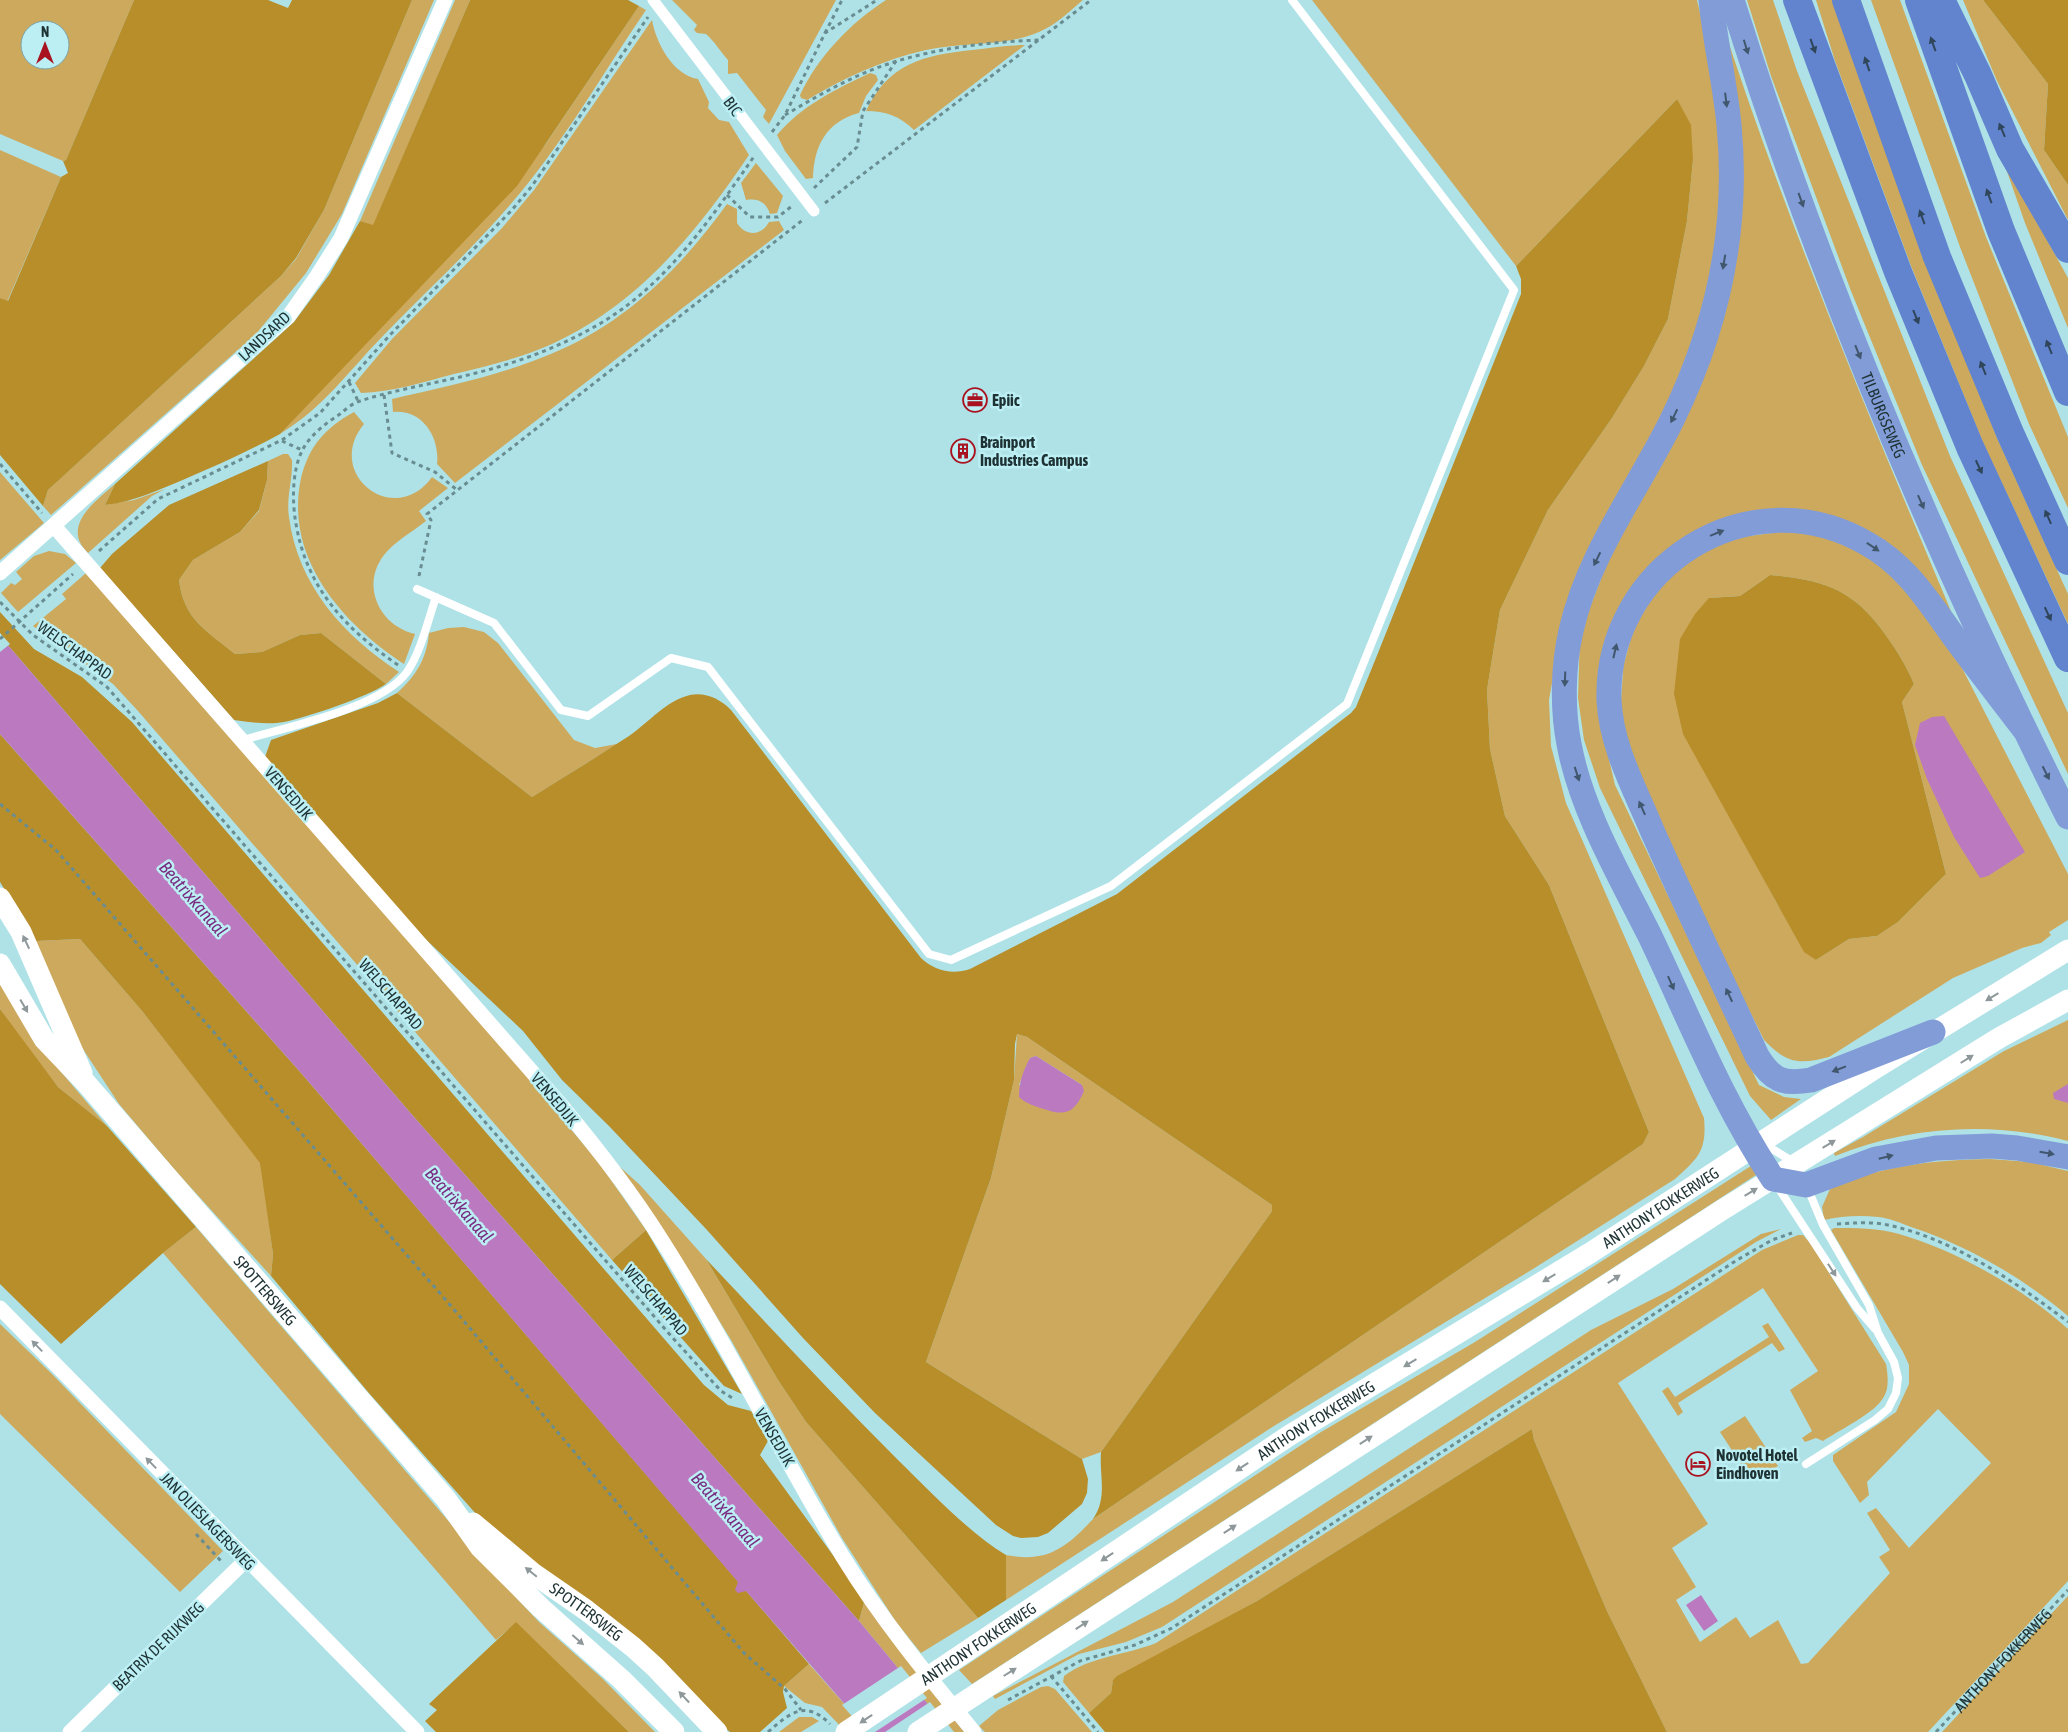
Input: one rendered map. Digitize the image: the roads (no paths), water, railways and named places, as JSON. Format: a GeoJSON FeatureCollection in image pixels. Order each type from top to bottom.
{"type":"FeatureCollection","features":[{"type":"Feature","properties":{"kind":"highway"},"geometry":{"type":"LineString","coordinates":[[1711,0],[1728,120],[1731,169],[1729,229],[1717,300],[1702,349],[1683,398],[1605,542],[1582,593],[1570,632],[1565,699],[1568,743],[1585,797],[1613,863],[1651,939],[1713,1075],[1752,1148],[1773,1179],[1936,1148],[1992,1146],[2017,1148],[2068,1157]]}},
{"type":"Feature","properties":{"kind":"highway","name":"TILBURGSEWEG"},"geometry":{"type":"LineString","coordinates":[[1732,0],[1757,80],[1836,297],[1908,473],[2024,729],[2068,817]]}},
{"type":"Feature","properties":{"kind":"highway"},"geometry":{"type":"LineString","coordinates":[[1797,0],[1894,263],[1962,428],[2068,658]]}},
{"type":"Feature","properties":{"kind":"highway"},"geometry":{"type":"LineString","coordinates":[[1846,0],[1937,257],[2010,433],[2068,561]]}},
{"type":"Feature","properties":{"kind":"highway"},"geometry":{"type":"LineString","coordinates":[[1919,0],[2001,231],[2068,392]]}},
{"type":"Feature","properties":{"kind":"highway"},"geometry":{"type":"LineString","coordinates":[[1942,0],[1978,75],[2010,149],[2068,249]]}},
{"type":"Feature","properties":{"kind":"highway"},"geometry":{"type":"LineString","coordinates":[[1933,1032],[1810,1080],[1784,1081],[1768,1072],[1757,1056],[1662,852],[1618,747],[1609,699],[1611,672],[1617,642],[1642,591],[1663,568],[1690,546],[1717,533],[1749,524],[1773,520],[1811,523],[1832,528],[1866,543],[1913,580],[2024,729]]}},
{"type":"Feature","properties":{"kind":"main road","name":"SPOTTERSWEG"},"geometry":{"type":"LineString","coordinates":[[0,898],[22,932],[86,1083]]}},
{"type":"Feature","properties":{"kind":"main road","name":"ANTHONY FOKKERWEG"},"geometry":{"type":"LineString","coordinates":[[839,1729],[886,1705],[952,1662],[1290,1435],[1590,1253],[1933,1032],[2068,950]]}},
{"type":"Feature","properties":{"kind":"main road","name":"SPOTTERSWEG"},"geometry":{"type":"LineString","coordinates":[[0,964],[44,1039],[54,1052],[86,1083],[446,1499],[480,1547],[541,1608],[621,1678],[674,1732]]}},
{"type":"Feature","properties":{"kind":"main road"},"geometry":{"type":"LineString","coordinates":[[1801,1174],[1999,1038],[2068,1000]]}},
{"type":"Feature","properties":{"kind":"main road"},"geometry":{"type":"LineString","coordinates":[[918,1732],[1505,1349],[1773,1179]]}},
{"type":"Feature","properties":{"kind":"main road","name":"SPOTTERSWEG"},"geometry":{"type":"LineString","coordinates":[[446,1499],[534,1574],[586,1610],[633,1647],[655,1667],[717,1732]]}},
{"type":"Feature","properties":{"kind":"street","name":"LANDSARD"},"geometry":{"type":"LineString","coordinates":[[0,573],[288,317],[317,276],[340,238],[445,0]]}},
{"type":"Feature","properties":{"kind":"street","name":"BIC"},"geometry":{"type":"LineString","coordinates":[[654,2],[814,211]]}},
{"type":"Feature","properties":{"kind":"street","name":"VENSEDIJK"},"geometry":{"type":"LineString","coordinates":[[54,526],[244,740],[562,1106],[611,1166],[660,1236],[844,1558],[914,1660],[974,1732]]}},
{"type":"Feature","properties":{"kind":"street","name":"JAN OLIESLAGERSWEG"},"geometry":{"type":"LineString","coordinates":[[0,1308],[417,1732]]}},
{"type":"Feature","properties":{"kind":"street","name":"BEATRIX DE RIJKWEG"},"geometry":{"type":"LineString","coordinates":[[70,1732],[246,1560]]}},
{"type":"Feature","properties":{"kind":"lane"},"geometry":{"type":"LineString","coordinates":[[417,589],[494,624],[561,710],[588,716],[671,658],[708,667],[929,954],[951,960],[1111,886],[1347,704],[1514,290],[1292,0]]}},
{"type":"Feature","properties":{"kind":"lane"},"geometry":{"type":"LineString","coordinates":[[244,740],[365,702],[394,686],[407,672],[417,654],[436,597]]}},
{"type":"Feature","properties":{"kind":"lane"},"geometry":{"type":"LineString","coordinates":[[1752,1148],[1764,1146],[1774,1150],[1801,1174],[1823,1225],[1869,1305],[1878,1332],[1894,1362],[1898,1378],[1896,1393],[1888,1409],[1876,1420],[1806,1464]]}},
{"type":"Feature","properties":{"kind":"lane"},"geometry":{"type":"LineString","coordinates":[[1773,1179],[1857,1308],[1878,1332]]}},
{"type":"Feature","properties":{"kind":"water","name":"Beatrixkanaal"},"geometry":{"type":"Polygon","coordinates":[[[0,636],[413,1116],[859,1621],[951,1732],[869,1732],[746,1591],[738,1593],[735,1590],[738,1582],[302,1074],[0,734],[0,636]]]}},
{"type":"Feature","properties":{"kind":"water"},"geometry":{"type":"Polygon","coordinates":[[[1944,716],[2025,852],[1988,876],[1980,878],[1954,837],[1927,779],[1915,745],[1920,723],[1932,717],[1944,716]]]}},
{"type":"Feature","properties":{"kind":"water"},"geometry":{"type":"Polygon","coordinates":[[[1036,1056],[1082,1085],[1084,1091],[1081,1098],[1069,1111],[1058,1113],[1031,1104],[1019,1097],[1025,1067],[1030,1058],[1036,1056]]]}},
{"type":"Feature","properties":{"kind":"water"},"geometry":{"type":"Polygon","coordinates":[[[2068,1084],[2068,1103],[2054,1099],[2053,1093],[2068,1084]]]}},
{"type":"Feature","properties":{"kind":"water"},"geometry":{"type":"Polygon","coordinates":[[[1701,1595],[1718,1621],[1704,1631],[1686,1605],[1701,1595]]]}},
{"type":"Feature","properties":{"kind":"place","name":"Epiic"},"geometry":{"type":"Point","coordinates":[975,400]}},
{"type":"Feature","properties":{"kind":"place","name":"Brainport Industries Campus"},"geometry":{"type":"Point","coordinates":[963,451]}},
{"type":"Feature","properties":{"kind":"place","name":"Novotel Hotel Eindhoven"},"geometry":{"type":"Point","coordinates":[1698,1464]}}]}
